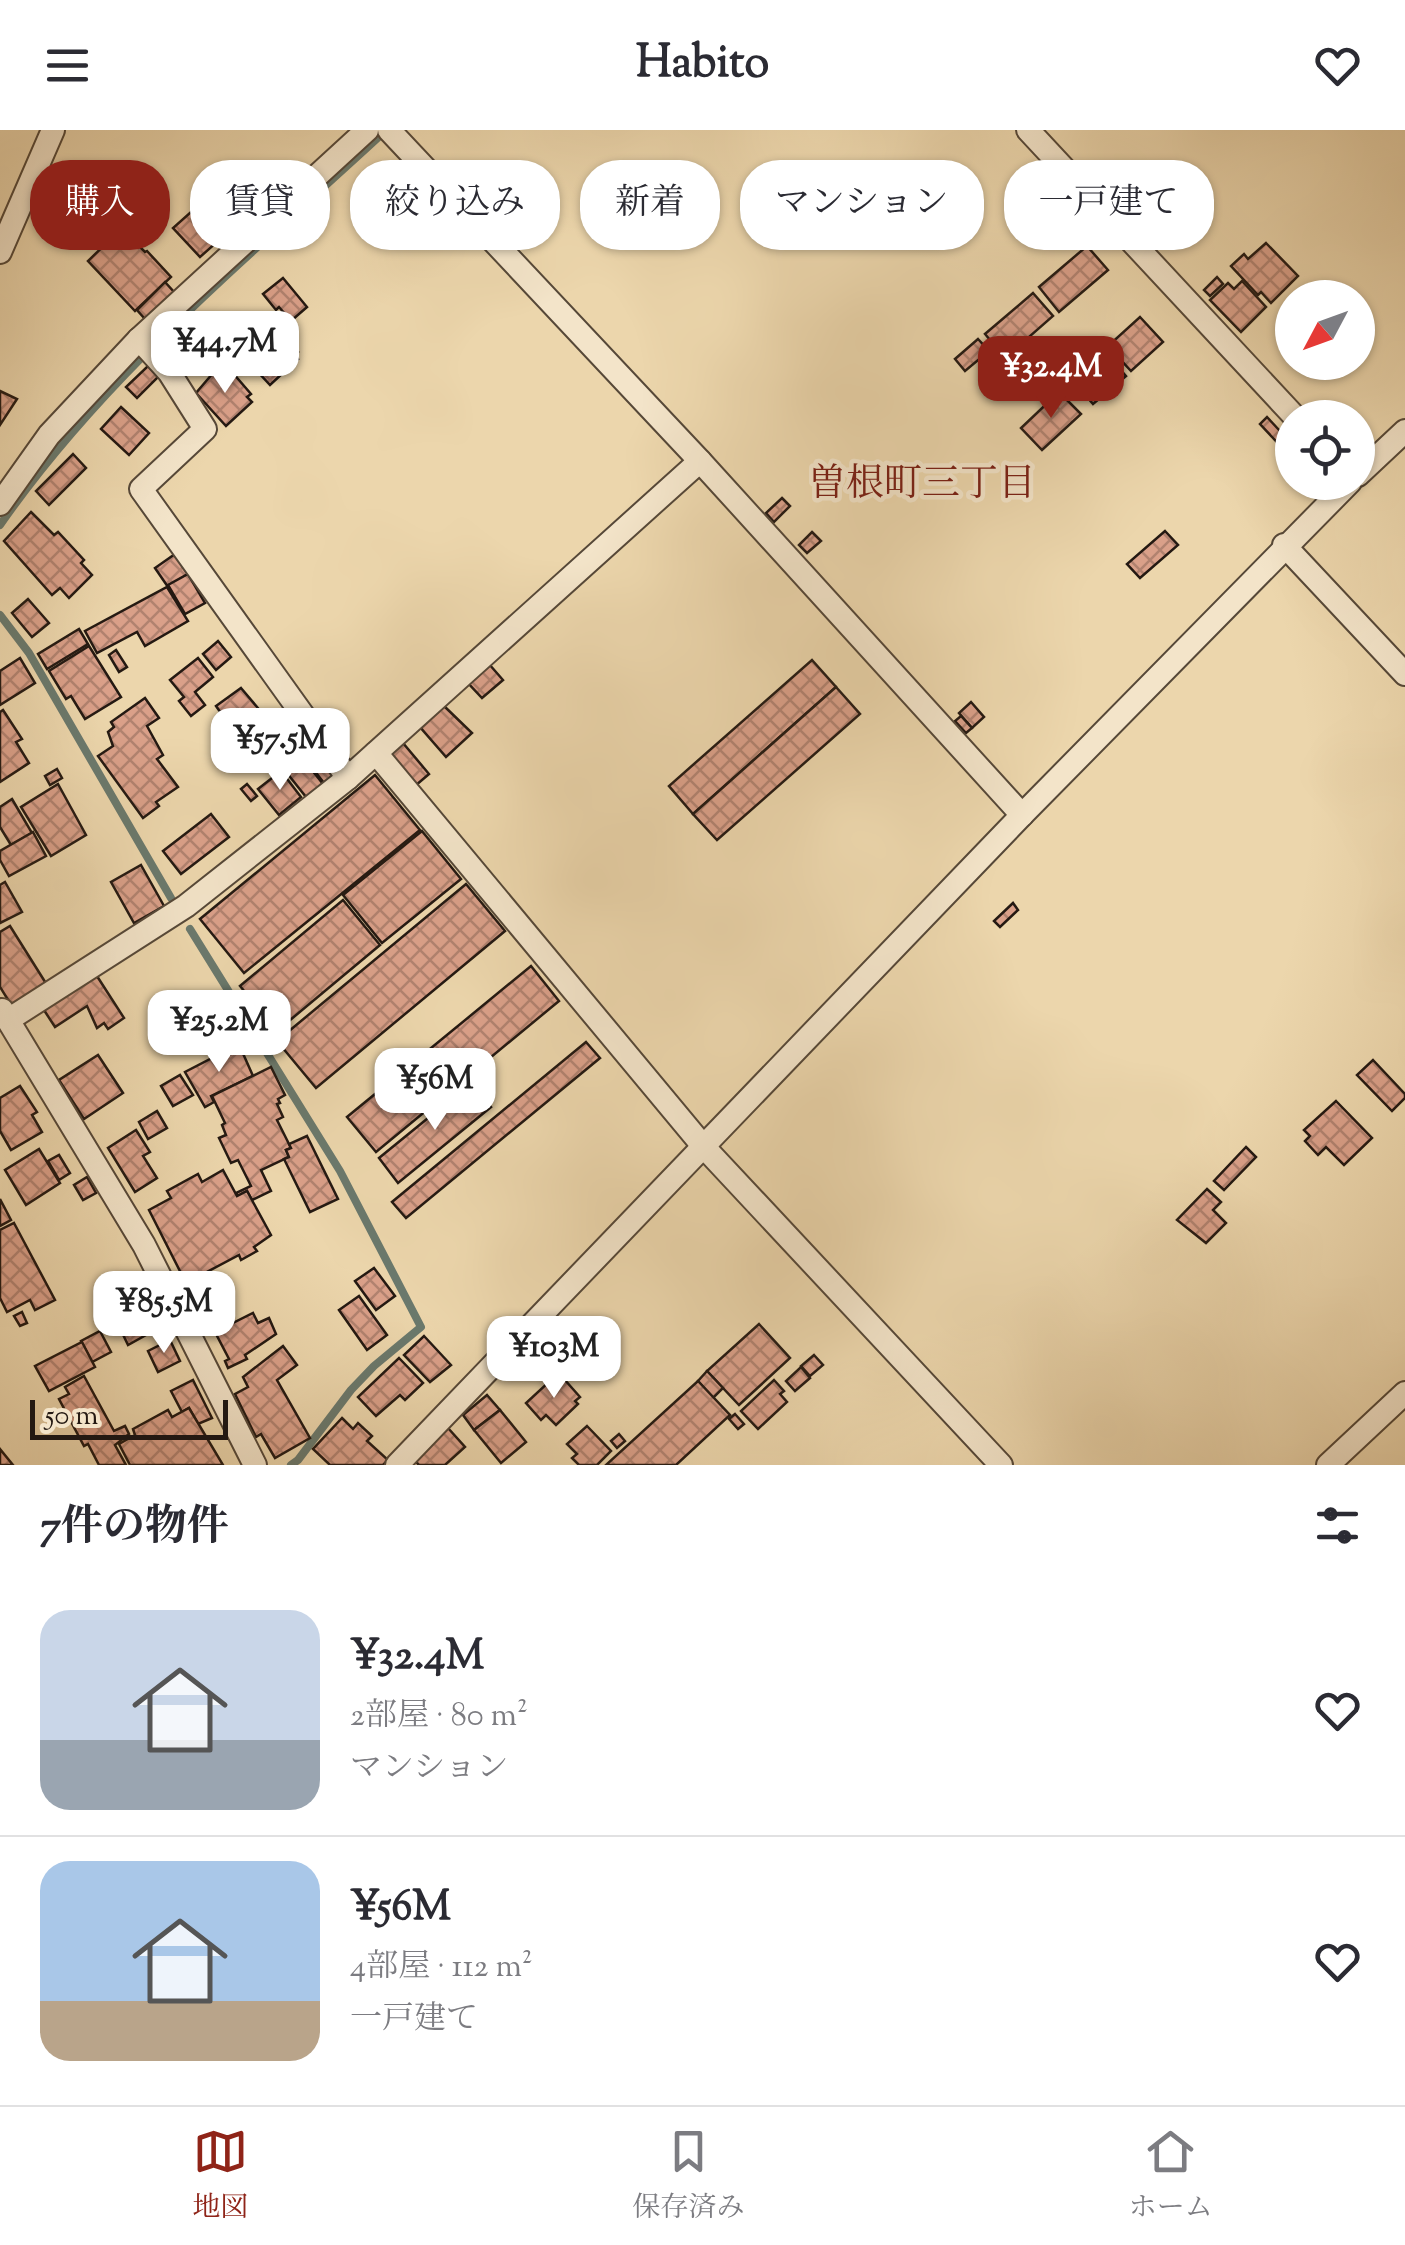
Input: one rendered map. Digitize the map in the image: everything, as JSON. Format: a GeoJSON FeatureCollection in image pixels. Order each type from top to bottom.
{"type":"FeatureCollection","features":[{"type":"Feature","properties":{"kind":"street"},"geometry":{"type":"LineString","coordinates":[[0,252],[53,130]]}},
{"type":"Feature","properties":{"kind":"street"},"geometry":{"type":"LineString","coordinates":[[0,504],[49,435],[366,130]]}},
{"type":"Feature","properties":{"kind":"street"},"geometry":{"type":"LineString","coordinates":[[1028,130],[1279,400]]}},
{"type":"Feature","properties":{"kind":"street"},"geometry":{"type":"LineString","coordinates":[[392,134],[700,461],[1022,815]]}},
{"type":"Feature","properties":{"kind":"street"},"geometry":{"type":"LineString","coordinates":[[145,346],[170,372],[205,429],[140,489],[348,778]]}},
{"type":"Feature","properties":{"kind":"street"},"geometry":{"type":"LineString","coordinates":[[1375,459],[1405,431]]}},
{"type":"Feature","properties":{"kind":"street"},"geometry":{"type":"LineString","coordinates":[[255,1465],[144,1245],[4,1014],[186,906],[348,778],[700,461]]}},
{"type":"Feature","properties":{"kind":"street"},"geometry":{"type":"LineString","coordinates":[[398,1465],[1022,815],[1331,500]]}},
{"type":"Feature","properties":{"kind":"street"},"geometry":{"type":"LineString","coordinates":[[1284,546],[1405,674]]}},
{"type":"Feature","properties":{"kind":"street"},"geometry":{"type":"LineString","coordinates":[[376,753],[703,1146],[1000,1465]]}},
{"type":"Feature","properties":{"kind":"street"},"geometry":{"type":"LineString","coordinates":[[1328,1465],[1405,1393]]}},
{"type":"Feature","properties":{"kind":"building"},"geometry":{"type":"Polygon","coordinates":[[[190,213],[190,246],[173,228],[190,213]]]}},
{"type":"Feature","properties":{"kind":"building"},"geometry":{"type":"Polygon","coordinates":[[[1266,243],[1298,276],[1294,280],[1275,280],[1275,299],[1271,303],[1231,266],[1244,254],[1248,259],[1266,243]]]}},
{"type":"Feature","properties":{"kind":"building"},"geometry":{"type":"Polygon","coordinates":[[[99,250],[143,250],[171,277],[135,311],[88,261],[99,250]]]}},
{"type":"Feature","properties":{"kind":"building"},"geometry":{"type":"Polygon","coordinates":[[[1082,250],[1090,250],[1108,270],[1059,312],[1039,287],[1082,250]]]}},
{"type":"Feature","properties":{"kind":"building"},"geometry":{"type":"Polygon","coordinates":[[[1217,277],[1223,284],[1210,296],[1204,290],[1217,277]]]}},
{"type":"Feature","properties":{"kind":"building"},"geometry":{"type":"Polygon","coordinates":[[[283,278],[307,307],[291,321],[263,294],[283,278]]]}},
{"type":"Feature","properties":{"kind":"building"},"geometry":{"type":"Polygon","coordinates":[[[1242,281],[1266,307],[1241,332],[1210,300],[1228,283],[1234,289],[1242,281]]]}},
{"type":"Feature","properties":{"kind":"building"},"geometry":{"type":"Polygon","coordinates":[[[165,282],[174,292],[145,319],[137,310],[165,282]]]}},
{"type":"Feature","properties":{"kind":"building"},"geometry":{"type":"Polygon","coordinates":[[[1033,293],[1053,316],[1005,358],[985,334],[1033,293]]]}},
{"type":"Feature","properties":{"kind":"building"},"geometry":{"type":"Polygon","coordinates":[[[276,315],[288,329],[282,334],[298,352],[298,359],[270,385],[248,361],[253,357],[233,336],[250,320],[260,331],[276,315]]]}},
{"type":"Feature","properties":{"kind":"building"},"geometry":{"type":"Polygon","coordinates":[[[1140,317],[1163,342],[1131,371],[1108,346],[1140,317]]]}},
{"type":"Feature","properties":{"kind":"building"},"geometry":{"type":"Polygon","coordinates":[[[219,334],[232,349],[226,354],[213,339],[219,334]]]}},
{"type":"Feature","properties":{"kind":"building"},"geometry":{"type":"Polygon","coordinates":[[[210,337],[227,355],[210,370],[193,352],[210,337]]]}},
{"type":"Feature","properties":{"kind":"building"},"geometry":{"type":"Polygon","coordinates":[[[978,339],[989,351],[965,371],[955,359],[978,339]]]}},
{"type":"Feature","properties":{"kind":"building"},"geometry":{"type":"Polygon","coordinates":[[[1113,361],[1126,376],[1093,404],[1080,389],[1113,361]]]}},
{"type":"Feature","properties":{"kind":"building"},"geometry":{"type":"Polygon","coordinates":[[[148,366],[158,377],[137,398],[126,387],[148,366]]]}},
{"type":"Feature","properties":{"kind":"building"},"geometry":{"type":"Polygon","coordinates":[[[219,366],[229,376],[232,372],[251,394],[247,397],[252,402],[226,426],[196,393],[219,366]]]}},
{"type":"Feature","properties":{"kind":"building"},"geometry":{"type":"Polygon","coordinates":[[[0,391],[17,399],[0,425],[0,391]]]}},
{"type":"Feature","properties":{"kind":"building"},"geometry":{"type":"Polygon","coordinates":[[[1059,392],[1081,414],[1042,450],[1021,428],[1059,392]]]}},
{"type":"Feature","properties":{"kind":"building"},"geometry":{"type":"Polygon","coordinates":[[[121,407],[149,433],[129,455],[101,429],[121,407]]]}},
{"type":"Feature","properties":{"kind":"building"},"geometry":{"type":"Polygon","coordinates":[[[1267,417],[1275,426],[1275,440],[1260,424],[1267,417]]]}},
{"type":"Feature","properties":{"kind":"building"},"geometry":{"type":"Polygon","coordinates":[[[73,454],[86,468],[49,505],[36,491],[73,454]]]}},
{"type":"Feature","properties":{"kind":"building"},"geometry":{"type":"Polygon","coordinates":[[[782,498],[790,506],[774,522],[766,513],[782,498]]]}},
{"type":"Feature","properties":{"kind":"building"},"geometry":{"type":"Polygon","coordinates":[[[31,512],[54,535],[58,532],[84,560],[81,563],[92,575],[69,598],[60,588],[52,595],[4,541],[31,512]]]}},
{"type":"Feature","properties":{"kind":"building"},"geometry":{"type":"Polygon","coordinates":[[[1165,531],[1178,545],[1140,578],[1127,564],[1165,531]]]}},
{"type":"Feature","properties":{"kind":"building"},"geometry":{"type":"Polygon","coordinates":[[[812,532],[821,541],[807,553],[799,545],[812,532]]]}},
{"type":"Feature","properties":{"kind":"building"},"geometry":{"type":"Polygon","coordinates":[[[175,554],[188,574],[168,587],[155,568],[175,554]]]}},
{"type":"Feature","properties":{"kind":"building"},"geometry":{"type":"Polygon","coordinates":[[[188,574],[205,603],[185,614],[168,585],[188,574]]]}},
{"type":"Feature","properties":{"kind":"building"},"geometry":{"type":"Polygon","coordinates":[[[167,587],[188,621],[145,646],[137,632],[97,653],[85,631],[167,587]]]}},
{"type":"Feature","properties":{"kind":"building"},"geometry":{"type":"Polygon","coordinates":[[[28,599],[49,623],[32,637],[12,613],[28,599]]]}},
{"type":"Feature","properties":{"kind":"building"},"geometry":{"type":"Polygon","coordinates":[[[79,629],[88,644],[47,669],[38,654],[79,629]]]}},
{"type":"Feature","properties":{"kind":"building"},"geometry":{"type":"Polygon","coordinates":[[[218,641],[231,657],[216,670],[203,654],[218,641]]]}},
{"type":"Feature","properties":{"kind":"building"},"geometry":{"type":"Polygon","coordinates":[[[89,646],[121,697],[85,719],[71,696],[66,699],[49,671],[89,646]]]}},
{"type":"Feature","properties":{"kind":"building"},"geometry":{"type":"Polygon","coordinates":[[[116,650],[127,667],[119,672],[109,655],[116,650]]]}},
{"type":"Feature","properties":{"kind":"building"},"geometry":{"type":"Polygon","coordinates":[[[20,658],[35,683],[0,705],[0,671],[20,658]]]}},
{"type":"Feature","properties":{"kind":"building"},"geometry":{"type":"Polygon","coordinates":[[[198,658],[213,677],[195,692],[205,705],[191,716],[179,701],[184,697],[170,680],[198,658]]]}},
{"type":"Feature","properties":{"kind":"building"},"geometry":{"type":"Polygon","coordinates":[[[812,660],[836,687],[693,814],[669,786],[812,660]]]}},
{"type":"Feature","properties":{"kind":"building"},"geometry":{"type":"Polygon","coordinates":[[[489,664],[503,680],[482,698],[468,683],[489,664]]]}},
{"type":"Feature","properties":{"kind":"building"},"geometry":{"type":"Polygon","coordinates":[[[836,687],[860,714],[717,840],[693,814],[836,687]]]}},
{"type":"Feature","properties":{"kind":"building"},"geometry":{"type":"Polygon","coordinates":[[[241,688],[268,720],[240,740],[216,706],[241,688]]]}},
{"type":"Feature","properties":{"kind":"building"},"geometry":{"type":"Polygon","coordinates":[[[145,698],[159,718],[147,726],[163,755],[157,759],[178,787],[156,802],[159,806],[143,818],[98,756],[113,746],[108,732],[114,727],[111,722],[145,698]]]}},
{"type":"Feature","properties":{"kind":"building"},"geometry":{"type":"Polygon","coordinates":[[[971,702],[984,717],[972,728],[959,713],[971,702]]]}},
{"type":"Feature","properties":{"kind":"building"},"geometry":{"type":"Polygon","coordinates":[[[444,706],[472,733],[446,757],[420,727],[444,706]]]}},
{"type":"Feature","properties":{"kind":"building"},"geometry":{"type":"Polygon","coordinates":[[[3,710],[22,739],[16,742],[29,763],[0,782],[0,712],[3,710]]]}},
{"type":"Feature","properties":{"kind":"building"},"geometry":{"type":"Polygon","coordinates":[[[961,716],[972,728],[966,733],[955,721],[961,716]]]}},
{"type":"Feature","properties":{"kind":"building"},"geometry":{"type":"Polygon","coordinates":[[[403,743],[429,774],[415,786],[389,755],[403,743]]]}},
{"type":"Feature","properties":{"kind":"building"},"geometry":{"type":"Polygon","coordinates":[[[296,750],[323,784],[306,797],[279,763],[296,750]]]}},
{"type":"Feature","properties":{"kind":"building"},"geometry":{"type":"Polygon","coordinates":[[[319,758],[333,776],[324,783],[310,765],[319,758]]]}},
{"type":"Feature","properties":{"kind":"building"},"geometry":{"type":"Polygon","coordinates":[[[57,769],[62,778],[50,785],[45,776],[57,769]]]}},
{"type":"Feature","properties":{"kind":"building"},"geometry":{"type":"Polygon","coordinates":[[[281,771],[301,797],[279,815],[258,789],[281,771]]]}},
{"type":"Feature","properties":{"kind":"building"},"geometry":{"type":"Polygon","coordinates":[[[375,775],[420,830],[244,973],[200,919],[375,775]]]}},
{"type":"Feature","properties":{"kind":"building"},"geometry":{"type":"Polygon","coordinates":[[[58,784],[86,835],[51,856],[21,807],[58,784]]]}},
{"type":"Feature","properties":{"kind":"building"},"geometry":{"type":"Polygon","coordinates":[[[247,784],[257,796],[251,801],[241,789],[247,784]]]}},
{"type":"Feature","properties":{"kind":"building"},"geometry":{"type":"Polygon","coordinates":[[[12,799],[32,833],[11,845],[0,827],[0,807],[12,799]]]}},
{"type":"Feature","properties":{"kind":"building"},"geometry":{"type":"Polygon","coordinates":[[[211,814],[229,837],[181,874],[163,851],[211,814]]]}},
{"type":"Feature","properties":{"kind":"building"},"geometry":{"type":"Polygon","coordinates":[[[422,831],[461,879],[382,943],[343,895],[422,831]]]}},
{"type":"Feature","properties":{"kind":"building"},"geometry":{"type":"Polygon","coordinates":[[[33,832],[46,856],[9,876],[0,860],[0,851],[33,832]]]}},
{"type":"Feature","properties":{"kind":"building"},"geometry":{"type":"Polygon","coordinates":[[[141,865],[164,906],[134,923],[111,882],[141,865]]]}},
{"type":"Feature","properties":{"kind":"building"},"geometry":{"type":"Polygon","coordinates":[[[5,882],[22,912],[0,923],[0,885],[5,882]]]}},
{"type":"Feature","properties":{"kind":"building"},"geometry":{"type":"Polygon","coordinates":[[[466,884],[505,931],[316,1088],[277,1041],[466,884]]]}},
{"type":"Feature","properties":{"kind":"building"},"geometry":{"type":"Polygon","coordinates":[[[343,900],[380,945],[277,1031],[240,986],[343,900]]]}},
{"type":"Feature","properties":{"kind":"building"},"geometry":{"type":"Polygon","coordinates":[[[1013,903],[1018,910],[1000,927],[994,921],[1013,903]]]}},
{"type":"Feature","properties":{"kind":"building"},"geometry":{"type":"Polygon","coordinates":[[[10,926],[47,985],[13,1008],[0,987],[0,932],[10,926]]]}},
{"type":"Feature","properties":{"kind":"building"},"geometry":{"type":"Polygon","coordinates":[[[531,966],[559,1001],[376,1152],[347,1117],[531,966]]]}},
{"type":"Feature","properties":{"kind":"building"},"geometry":{"type":"Polygon","coordinates":[[[95,973],[124,1018],[108,1029],[104,1023],[97,1028],[87,1006],[55,1027],[42,1007],[95,973]]]}},
{"type":"Feature","properties":{"kind":"building"},"geometry":{"type":"Polygon","coordinates":[[[586,1042],[600,1058],[406,1218],[392,1202],[586,1042]]]}},
{"type":"Feature","properties":{"kind":"building"},"geometry":{"type":"Polygon","coordinates":[[[241,1049],[253,1076],[211,1096],[214,1102],[205,1107],[185,1072],[216,1056],[218,1060],[241,1049]]]}},
{"type":"Feature","properties":{"kind":"building"},"geometry":{"type":"Polygon","coordinates":[[[98,1055],[123,1093],[84,1119],[59,1080],[98,1055]]]}},
{"type":"Feature","properties":{"kind":"building"},"geometry":{"type":"Polygon","coordinates":[[[1373,1060],[1405,1094],[1392,1111],[1357,1075],[1373,1060]]]}},
{"type":"Feature","properties":{"kind":"building"},"geometry":{"type":"Polygon","coordinates":[[[271,1067],[285,1095],[278,1099],[283,1117],[277,1120],[291,1148],[286,1150],[289,1157],[261,1170],[271,1191],[252,1200],[247,1191],[238,1196],[236,1193],[251,1186],[238,1160],[231,1163],[219,1138],[226,1135],[222,1125],[225,1123],[212,1096],[271,1067]]]}},
{"type":"Feature","properties":{"kind":"building"},"geometry":{"type":"Polygon","coordinates":[[[180,1075],[193,1095],[173,1106],[161,1086],[180,1075]]]}},
{"type":"Feature","properties":{"kind":"building"},"geometry":{"type":"Polygon","coordinates":[[[471,1083],[491,1107],[398,1183],[379,1158],[471,1083]]]}},
{"type":"Feature","properties":{"kind":"building"},"geometry":{"type":"Polygon","coordinates":[[[20,1086],[37,1112],[32,1115],[42,1132],[11,1150],[0,1131],[0,1098],[20,1086]]]}},
{"type":"Feature","properties":{"kind":"building"},"geometry":{"type":"Polygon","coordinates":[[[1336,1101],[1372,1138],[1344,1165],[1326,1147],[1318,1155],[1305,1141],[1310,1136],[1304,1130],[1336,1101]]]}},
{"type":"Feature","properties":{"kind":"building"},"geometry":{"type":"Polygon","coordinates":[[[157,1111],[167,1128],[148,1139],[139,1122],[157,1111]]]}},
{"type":"Feature","properties":{"kind":"building"},"geometry":{"type":"Polygon","coordinates":[[[136,1130],[150,1152],[143,1156],[157,1178],[135,1192],[108,1148],[136,1130]]]}},
{"type":"Feature","properties":{"kind":"building"},"geometry":{"type":"Polygon","coordinates":[[[307,1136],[338,1199],[310,1212],[284,1159],[289,1157],[289,1144],[307,1136]]]}},
{"type":"Feature","properties":{"kind":"building"},"geometry":{"type":"Polygon","coordinates":[[[1246,1147],[1256,1157],[1224,1190],[1214,1181],[1246,1147]]]}},
{"type":"Feature","properties":{"kind":"building"},"geometry":{"type":"Polygon","coordinates":[[[39,1149],[60,1183],[26,1205],[5,1170],[39,1149]]]}},
{"type":"Feature","properties":{"kind":"building"},"geometry":{"type":"Polygon","coordinates":[[[59,1155],[70,1173],[59,1180],[48,1161],[59,1155]]]}},
{"type":"Feature","properties":{"kind":"building"},"geometry":{"type":"Polygon","coordinates":[[[223,1170],[237,1196],[247,1191],[271,1235],[254,1247],[257,1251],[241,1260],[239,1255],[186,1283],[149,1210],[171,1198],[167,1191],[198,1174],[202,1182],[223,1170]]]}},
{"type":"Feature","properties":{"kind":"building"},"geometry":{"type":"Polygon","coordinates":[[[87,1177],[96,1193],[83,1200],[74,1185],[87,1177]]]}},
{"type":"Feature","properties":{"kind":"building"},"geometry":{"type":"Polygon","coordinates":[[[1207,1189],[1221,1202],[1213,1210],[1226,1223],[1206,1243],[1177,1220],[1207,1189]]]}},
{"type":"Feature","properties":{"kind":"building"},"geometry":{"type":"Polygon","coordinates":[[[0,1199],[11,1220],[0,1226],[0,1199]]]}},
{"type":"Feature","properties":{"kind":"building"},"geometry":{"type":"Polygon","coordinates":[[[14,1223],[55,1300],[35,1310],[30,1300],[7,1312],[0,1298],[0,1230],[14,1223]]]}},
{"type":"Feature","properties":{"kind":"building"},"geometry":{"type":"Polygon","coordinates":[[[374,1268],[395,1296],[376,1310],[355,1281],[374,1268]]]}},
{"type":"Feature","properties":{"kind":"building"},"geometry":{"type":"Polygon","coordinates":[[[359,1296],[387,1335],[367,1350],[339,1310],[359,1296]]]}},
{"type":"Feature","properties":{"kind":"building"},"geometry":{"type":"Polygon","coordinates":[[[22,1312],[27,1323],[20,1326],[14,1316],[22,1312]]]}},
{"type":"Feature","properties":{"kind":"building"},"geometry":{"type":"Polygon","coordinates":[[[253,1313],[258,1323],[269,1318],[276,1334],[245,1355],[247,1359],[228,1368],[225,1361],[229,1359],[215,1332],[253,1313]]]}},
{"type":"Feature","properties":{"kind":"building"},"geometry":{"type":"Polygon","coordinates":[[[136,1315],[146,1335],[128,1345],[118,1324],[136,1315]]]}},
{"type":"Feature","properties":{"kind":"building"},"geometry":{"type":"Polygon","coordinates":[[[759,1324],[790,1358],[739,1405],[707,1371],[759,1324]]]}},
{"type":"Feature","properties":{"kind":"building"},"geometry":{"type":"Polygon","coordinates":[[[100,1331],[111,1352],[92,1362],[81,1341],[100,1331]]]}},
{"type":"Feature","properties":{"kind":"building"},"geometry":{"type":"Polygon","coordinates":[[[424,1336],[451,1365],[430,1382],[404,1355],[424,1336]]]}},
{"type":"Feature","properties":{"kind":"building"},"geometry":{"type":"Polygon","coordinates":[[[170,1340],[180,1361],[158,1372],[148,1351],[170,1340]]]}},
{"type":"Feature","properties":{"kind":"building"},"geometry":{"type":"Polygon","coordinates":[[[82,1342],[95,1367],[49,1391],[35,1366],[82,1342]]]}},
{"type":"Feature","properties":{"kind":"building"},"geometry":{"type":"Polygon","coordinates":[[[283,1346],[297,1365],[277,1380],[310,1438],[275,1458],[261,1434],[256,1437],[235,1394],[248,1387],[243,1377],[283,1346]]]}},
{"type":"Feature","properties":{"kind":"building"},"geometry":{"type":"Polygon","coordinates":[[[814,1355],[823,1365],[810,1376],[801,1366],[814,1355]]]}},
{"type":"Feature","properties":{"kind":"building"},"geometry":{"type":"Polygon","coordinates":[[[399,1358],[423,1383],[405,1400],[400,1395],[376,1416],[358,1397],[399,1358]]]}},
{"type":"Feature","properties":{"kind":"building"},"geometry":{"type":"Polygon","coordinates":[[[801,1367],[810,1378],[795,1391],[786,1381],[801,1367]]]}},
{"type":"Feature","properties":{"kind":"building"},"geometry":{"type":"Polygon","coordinates":[[[707,1371],[723,1388],[713,1398],[698,1381],[707,1371]]]}},
{"type":"Feature","properties":{"kind":"building"},"geometry":{"type":"Polygon","coordinates":[[[84,1376],[114,1431],[125,1426],[129,1434],[115,1445],[126,1465],[99,1465],[59,1399],[69,1394],[65,1387],[84,1376]]]}},
{"type":"Feature","properties":{"kind":"building"},"geometry":{"type":"Polygon","coordinates":[[[552,1379],[557,1385],[564,1379],[580,1397],[575,1401],[578,1404],[556,1425],[546,1415],[541,1420],[526,1403],[552,1379]]]}},
{"type":"Feature","properties":{"kind":"building"},"geometry":{"type":"Polygon","coordinates":[[[193,1380],[212,1418],[198,1424],[189,1408],[182,1412],[171,1391],[193,1380]]]}},
{"type":"Feature","properties":{"kind":"building"},"geometry":{"type":"Polygon","coordinates":[[[774,1380],[784,1391],[780,1394],[787,1402],[758,1429],[741,1411],[774,1380]]]}},
{"type":"Feature","properties":{"kind":"building"},"geometry":{"type":"Polygon","coordinates":[[[698,1381],[730,1415],[676,1465],[606,1465],[698,1381]]]}},
{"type":"Feature","properties":{"kind":"building"},"geometry":{"type":"Polygon","coordinates":[[[487,1395],[500,1410],[474,1430],[463,1415],[487,1395]]]}},
{"type":"Feature","properties":{"kind":"building"},"geometry":{"type":"Polygon","coordinates":[[[189,1408],[223,1465],[130,1465],[119,1444],[135,1435],[133,1429],[168,1410],[172,1417],[189,1408]]]}},
{"type":"Feature","properties":{"kind":"building"},"geometry":{"type":"Polygon","coordinates":[[[500,1410],[526,1442],[501,1463],[474,1430],[500,1410]]]}},
{"type":"Feature","properties":{"kind":"building"},"geometry":{"type":"Polygon","coordinates":[[[735,1414],[744,1424],[738,1429],[729,1419],[735,1414]]]}},
{"type":"Feature","properties":{"kind":"building"},"geometry":{"type":"Polygon","coordinates":[[[342,1418],[353,1429],[358,1423],[372,1436],[367,1441],[388,1460],[383,1465],[330,1465],[313,1449],[342,1418]]]}},
{"type":"Feature","properties":{"kind":"building"},"geometry":{"type":"Polygon","coordinates":[[[587,1426],[611,1451],[597,1465],[579,1465],[572,1458],[577,1454],[567,1444],[587,1426]]]}},
{"type":"Feature","properties":{"kind":"building"},"geometry":{"type":"Polygon","coordinates":[[[448,1428],[465,1447],[445,1465],[419,1465],[414,1460],[448,1428]]]}},
{"type":"Feature","properties":{"kind":"building"},"geometry":{"type":"Polygon","coordinates":[[[619,1434],[625,1441],[617,1448],[611,1441],[619,1434]]]}},
{"type":"Feature","properties":{"kind":"building"},"geometry":{"type":"Polygon","coordinates":[[[0,1449],[13,1465],[0,1465],[0,1449]]]}},
{"type":"Feature","properties":{"kind":"waterway"},"geometry":{"type":"LineString","coordinates":[[0,525],[85,417],[132,367],[384,132]]}},
{"type":"Feature","properties":{"kind":"waterway"},"geometry":{"type":"LineString","coordinates":[[0,615],[29,653],[171,898]]}},
{"type":"Feature","properties":{"kind":"waterway"},"geometry":{"type":"LineString","coordinates":[[190,929],[340,1171],[421,1327],[351,1390],[291,1465]]}},
{"type":"Feature","properties":{"kind":"district","name":"曽根町三丁目"},"geometry":{"type":"Point","coordinates":[922,486]}}]}
